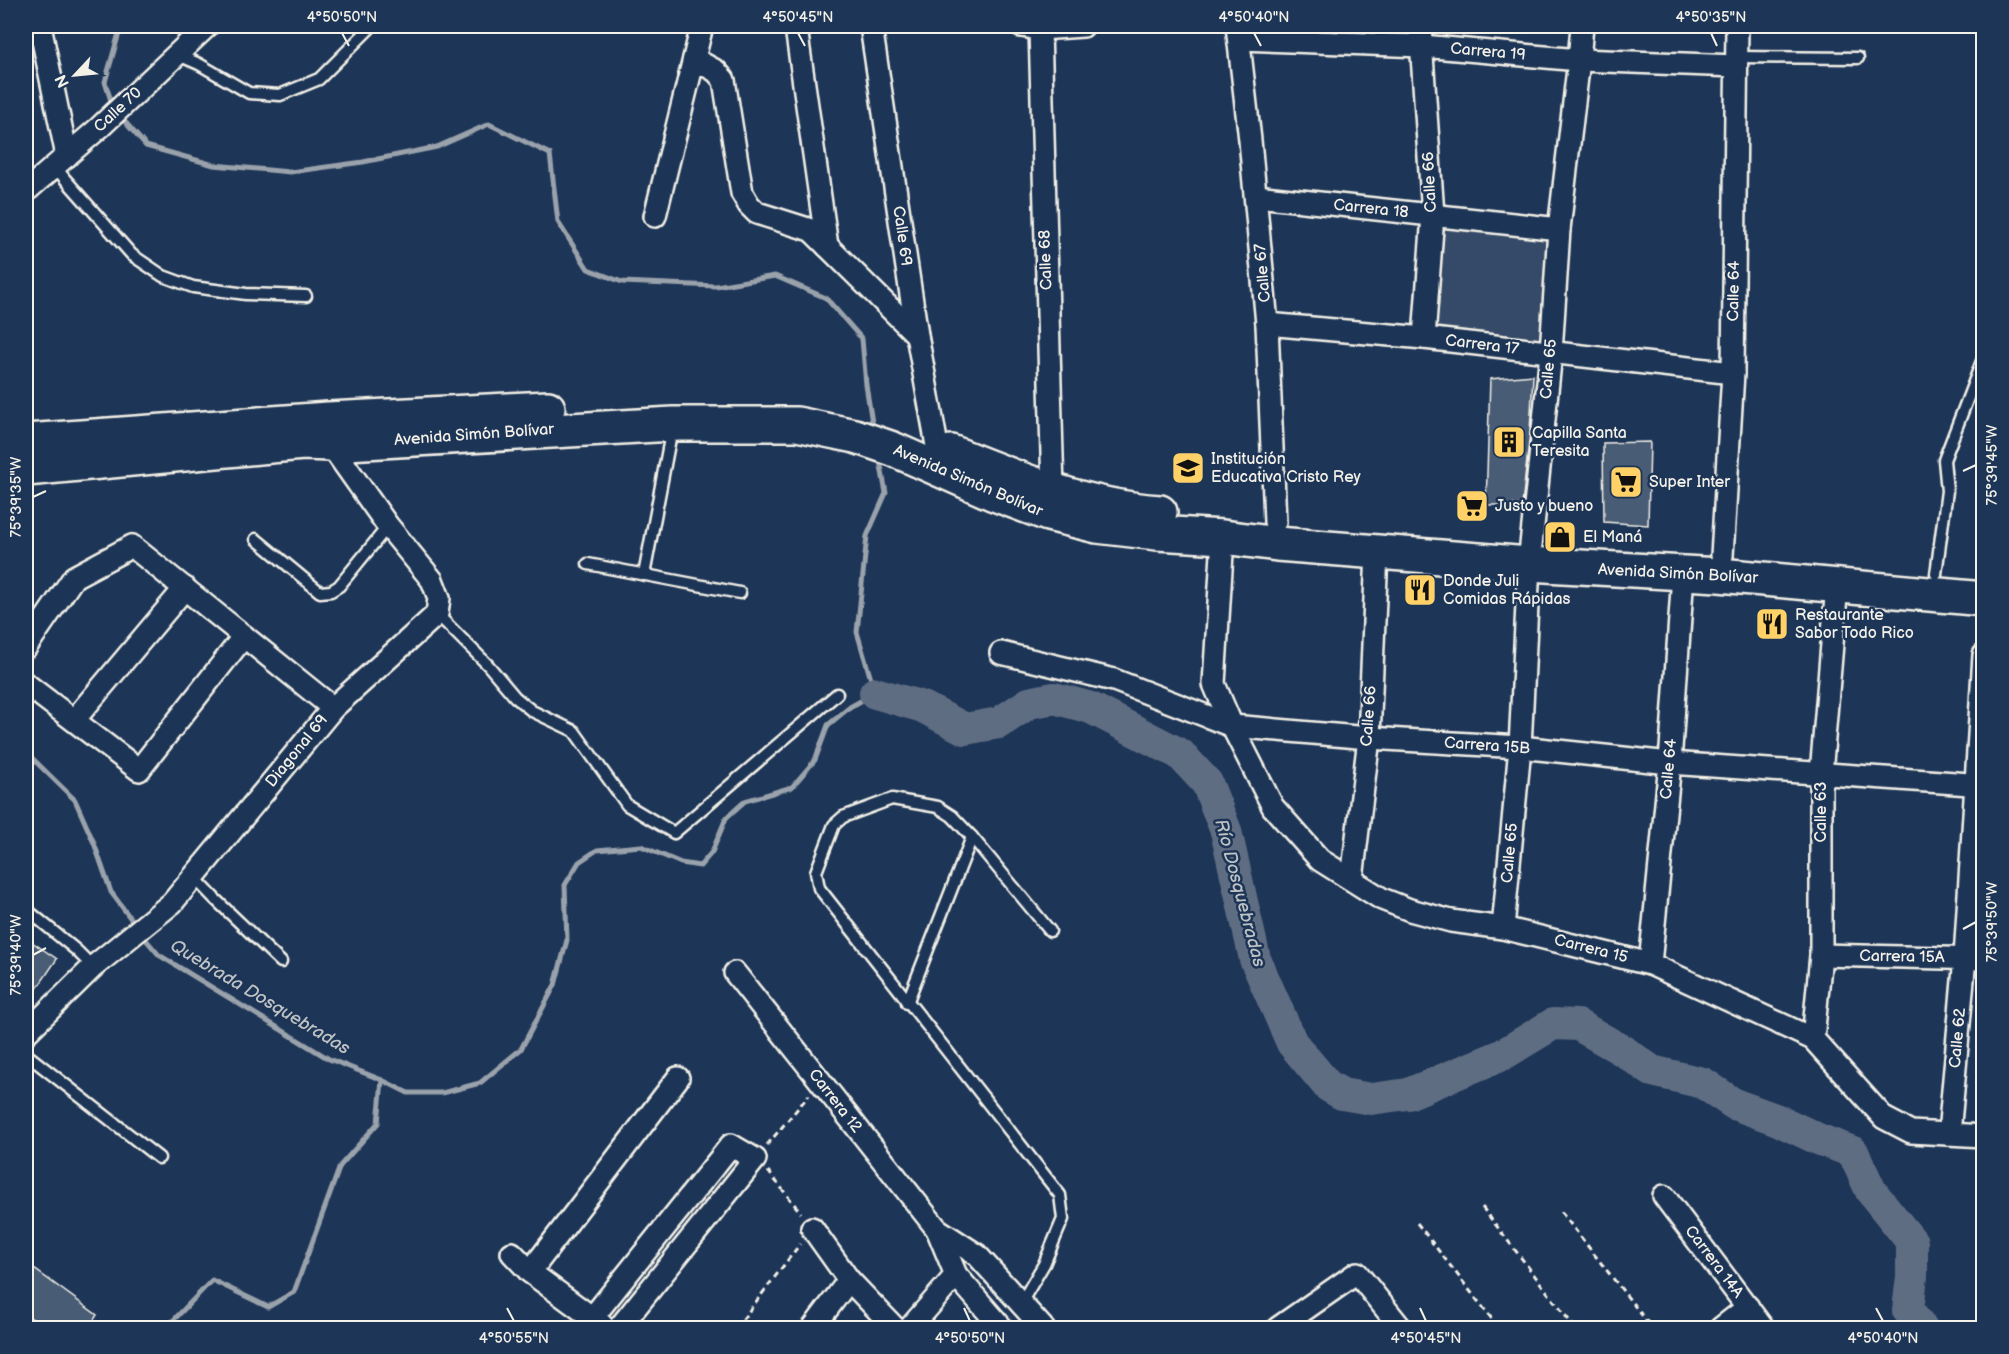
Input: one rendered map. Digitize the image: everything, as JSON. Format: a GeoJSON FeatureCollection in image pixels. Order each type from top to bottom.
{"type":"FeatureCollection","features":[{"type":"Feature","properties":{"kind":"main road","name":"Avenida Simón Bolívar"},"geometry":{"type":"LineString","coordinates":[[26,469],[303,443],[330,444],[672,403],[799,404],[895,439],[937,446],[1053,490],[1095,501],[1154,512],[1275,522],[1683,574],[1719,575],[1983,599]]}},
{"type":"Feature","properties":{"kind":"main road","name":"Avenida Simón Bolívar"},"geometry":{"type":"LineString","coordinates":[[26,441],[328,419],[548,419],[673,424],[854,425]]}},
{"type":"Feature","properties":{"kind":"main road","name":"Avenida Simón Bolívar"},"geometry":{"type":"LineString","coordinates":[[895,439],[992,493],[1048,514],[1097,526],[1377,552],[1722,556],[1983,578]]}},
{"type":"Feature","properties":{"kind":"street"},"geometry":{"type":"LineString","coordinates":[[26,34],[34,26]]}},
{"type":"Feature","properties":{"kind":"street"},"geometry":{"type":"LineString","coordinates":[[40,26],[61,161]]}},
{"type":"Feature","properties":{"kind":"street","name":"Calle 70"},"geometry":{"type":"LineString","coordinates":[[26,191],[100,127],[207,26]]}},
{"type":"Feature","properties":{"kind":"street"},"geometry":{"type":"LineString","coordinates":[[654,216],[702,26]]}},
{"type":"Feature","properties":{"kind":"street","name":"Calle 69"},"geometry":{"type":"LineString","coordinates":[[871,26],[917,335],[937,446]]}},
{"type":"Feature","properties":{"kind":"street"},"geometry":{"type":"LineString","coordinates":[[1031,27],[1083,26]]}},
{"type":"Feature","properties":{"kind":"street","name":"Calle 65"},"geometry":{"type":"LineString","coordinates":[[1503,928],[1520,747],[1531,553],[1551,354],[1559,229],[1582,26]]}},
{"type":"Feature","properties":{"kind":"street","name":"Calle 64"},"geometry":{"type":"LineString","coordinates":[[1722,556],[1733,373],[1737,26]]}},
{"type":"Feature","properties":{"kind":"street","name":"Calle 68"},"geometry":{"type":"LineString","coordinates":[[1031,27],[1053,490]]}},
{"type":"Feature","properties":{"kind":"street"},"geometry":{"type":"LineString","coordinates":[[792,29],[827,246]]}},
{"type":"Feature","properties":{"kind":"street","name":"Carrera 19"},"geometry":{"type":"LineString","coordinates":[[1238,32],[1421,36],[1579,60],[1736,61]]}},
{"type":"Feature","properties":{"kind":"street","name":"Calle 67"},"geometry":{"type":"LineString","coordinates":[[1238,32],[1267,324],[1275,522]]}},
{"type":"Feature","properties":{"kind":"street","name":"Calle 66"},"geometry":{"type":"LineString","coordinates":[[1421,36],[1433,215],[1424,338]]}},
{"type":"Feature","properties":{"kind":"street"},"geometry":{"type":"LineString","coordinates":[[694,59],[716,71],[724,80],[742,194],[749,206],[757,213],[811,230],[917,335]]}},
{"type":"Feature","properties":{"kind":"street","name":"Carrera 18"},"geometry":{"type":"LineString","coordinates":[[1256,196],[1559,229]]}},
{"type":"Feature","properties":{"kind":"street","name":"Carrera 17"},"geometry":{"type":"LineString","coordinates":[[1267,324],[1424,338],[1733,373]]}},
{"type":"Feature","properties":{"kind":"street"},"geometry":{"type":"LineString","coordinates":[[330,444],[388,526],[432,580],[439,598],[437,614]]}},
{"type":"Feature","properties":{"kind":"street"},"geometry":{"type":"LineString","coordinates":[[1223,537],[1214,684],[1232,726]]}},
{"type":"Feature","properties":{"kind":"street"},"geometry":{"type":"LineString","coordinates":[[26,647],[74,577],[132,546],[333,708]]}},
{"type":"Feature","properties":{"kind":"street","name":"Calle 66"},"geometry":{"type":"LineString","coordinates":[[1352,879],[1369,738],[1377,552]]}},
{"type":"Feature","properties":{"kind":"street","name":"Calle 64"},"geometry":{"type":"LineString","coordinates":[[1650,964],[1670,763],[1683,574]]}},
{"type":"Feature","properties":{"kind":"street","name":"Calle 63"},"geometry":{"type":"LineString","coordinates":[[1813,1039],[1821,955],[1821,774],[1837,585]]}},
{"type":"Feature","properties":{"kind":"street"},"geometry":{"type":"LineString","coordinates":[[74,720],[185,588]]}},
{"type":"Feature","properties":{"kind":"street","name":"Diagonal 69"},"geometry":{"type":"LineString","coordinates":[[26,1033],[99,963],[172,903],[333,708],[437,614]]}},
{"type":"Feature","properties":{"kind":"street"},"geometry":{"type":"LineString","coordinates":[[26,684],[139,770],[244,636]]}},
{"type":"Feature","properties":{"kind":"street","name":"Carrera 15B"},"geometry":{"type":"LineString","coordinates":[[1001,653],[1114,680],[1232,726],[1369,738],[1520,747],[1670,763],[1979,785]]}},
{"type":"Feature","properties":{"kind":"street","name":"Calle 62"},"geometry":{"type":"LineString","coordinates":[[1949,1134],[1974,958],[1983,655]]}},
{"type":"Feature","properties":{"kind":"street","name":"Carrera 15"},"geometry":{"type":"LineString","coordinates":[[1232,726],[1273,807],[1320,860],[1383,899],[1410,910],[1451,921],[1503,928],[1650,964],[1813,1039],[1884,1118],[1911,1132],[1983,1137]]}},
{"type":"Feature","properties":{"kind":"street","name":"Carrera 15A"},"geometry":{"type":"LineString","coordinates":[[1821,955],[1974,958]]}},
{"type":"Feature","properties":{"kind":"street","name":"Carrera 12"},"geometry":{"type":"LineString","coordinates":[[735,973],[937,1229],[956,1275],[1002,1329]]}},
{"type":"Feature","properties":{"kind":"street"},"geometry":{"type":"LineString","coordinates":[[530,1272],[678,1078]]}},
{"type":"Feature","properties":{"kind":"street"},"geometry":{"type":"LineString","coordinates":[[512,1252],[530,1272],[594,1325],[731,1145],[755,1159],[619,1329]]}},
{"type":"Feature","properties":{"kind":"street","name":"Carrera 14A"},"geometry":{"type":"LineString","coordinates":[[1664,1196],[1763,1329]]}},
{"type":"Feature","properties":{"kind":"street"},"geometry":{"type":"LineString","coordinates":[[812,1228],[849,1280],[895,1329]]}},
{"type":"Feature","properties":{"kind":"street","name":"Carrera 12"},"geometry":{"type":"LineString","coordinates":[[937,1229],[977,1255],[1043,1329]]}},
{"type":"Feature","properties":{"kind":"street"},"geometry":{"type":"LineString","coordinates":[[1278,1329],[1357,1273],[1401,1329]]}},
{"type":"Feature","properties":{"kind":"street"},"geometry":{"type":"LineString","coordinates":[[910,1329],[956,1275]]}},
{"type":"Feature","properties":{"kind":"street"},"geometry":{"type":"LineString","coordinates":[[813,1329],[849,1280]]}},
{"type":"Feature","properties":{"kind":"street"},"geometry":{"type":"LineString","coordinates":[[1721,1329],[1748,1307]]}},
{"type":"Feature","properties":{"kind":"lane"},"geometry":{"type":"LineString","coordinates":[[176,53],[249,93],[280,95],[319,79],[372,26]]}},
{"type":"Feature","properties":{"kind":"lane"},"geometry":{"type":"LineString","coordinates":[[1736,61],[1858,58]]}},
{"type":"Feature","properties":{"kind":"lane"},"geometry":{"type":"LineString","coordinates":[[61,161],[65,179],[132,255],[163,276],[193,287],[246,294],[306,296]]}},
{"type":"Feature","properties":{"kind":"lane"},"geometry":{"type":"LineString","coordinates":[[1936,574],[1947,491],[1944,460],[1983,356]]}},
{"type":"Feature","properties":{"kind":"lane"},"geometry":{"type":"LineString","coordinates":[[644,575],[673,424]]}},
{"type":"Feature","properties":{"kind":"lane"},"geometry":{"type":"LineString","coordinates":[[256,539],[320,592],[331,591],[339,586],[388,526]]}},
{"type":"Feature","properties":{"kind":"lane"},"geometry":{"type":"LineString","coordinates":[[588,564],[740,593]]}},
{"type":"Feature","properties":{"kind":"lane"},"geometry":{"type":"LineString","coordinates":[[437,614],[488,665],[515,697],[532,711],[574,731],[627,805],[674,833],[837,694]]}},
{"type":"Feature","properties":{"kind":"lane"},"geometry":{"type":"LineString","coordinates":[[1021,1303],[1044,1263],[1063,1219],[1060,1195],[819,888],[816,872],[834,825],[843,817],[892,800],[938,807],[952,816],[972,837],[1050,931]]}},
{"type":"Feature","properties":{"kind":"lane"},"geometry":{"type":"LineString","coordinates":[[907,1003],[972,837]]}},
{"type":"Feature","properties":{"kind":"lane"},"geometry":{"type":"LineString","coordinates":[[194,877],[214,899],[282,962]]}},
{"type":"Feature","properties":{"kind":"lane"},"geometry":{"type":"LineString","coordinates":[[26,909],[76,950],[99,963]]}},
{"type":"Feature","properties":{"kind":"lane"},"geometry":{"type":"LineString","coordinates":[[26,1054],[159,1158]]}},
{"type":"Feature","properties":{"kind":"path"},"geometry":{"type":"LineString","coordinates":[[736,1329],[812,1228],[773,1176],[755,1159],[820,1082]]}},
{"type":"Feature","properties":{"kind":"path"},"geometry":{"type":"LineString","coordinates":[[1482,1207],[1575,1329]]}},
{"type":"Feature","properties":{"kind":"path"},"geometry":{"type":"LineString","coordinates":[[1561,1212],[1652,1329]]}},
{"type":"Feature","properties":{"kind":"path"},"geometry":{"type":"LineString","coordinates":[[1417,1223],[1498,1329]]}},
{"type":"Feature","properties":{"kind":"shaded area"},"geometry":{"type":"Polygon","coordinates":[[[1433,215],[1559,229],[1551,353],[1424,338],[1433,215]]]}},
{"type":"Feature","properties":{"kind":"building","name":"Capilla Santa Teresita"},"geometry":{"type":"Polygon","coordinates":[[[1533,375],[1530,432],[1522,505],[1486,505],[1490,379],[1533,375]]]}},
{"type":"Feature","properties":{"kind":"building","name":"Super Inter"},"geometry":{"type":"Polygon","coordinates":[[[1650,442],[1648,525],[1604,522],[1603,443],[1650,442]]]}},
{"type":"Feature","properties":{"kind":"building"},"geometry":{"type":"Polygon","coordinates":[[[26,938],[57,959],[36,990],[26,983],[26,938]]]}},
{"type":"Feature","properties":{"kind":"building"},"geometry":{"type":"Polygon","coordinates":[[[26,1263],[97,1315],[88,1329],[46,1329],[26,1314],[26,1263]]]}},
{"type":"Feature","properties":{"kind":"waterway"},"geometry":{"type":"LineString","coordinates":[[113,107],[105,82],[121,26]]}},
{"type":"Feature","properties":{"kind":"waterway"},"geometry":{"type":"LineString","coordinates":[[119,115],[146,146],[214,165],[290,172],[363,162],[437,147],[489,124],[550,154],[558,222],[588,269],[622,282],[716,286],[775,276],[826,298],[862,339],[873,429]]}},
{"type":"Feature","properties":{"kind":"waterway","name":"Quebrada Dosquebradas"},"geometry":{"type":"LineString","coordinates":[[142,935],[159,955],[329,1059],[408,1093],[442,1093],[480,1083],[521,1049],[555,985],[567,940],[565,885],[579,862],[597,850],[641,846],[681,863],[700,866],[712,852],[726,818],[745,801],[792,787],[815,760],[828,725],[850,707],[875,693],[857,632],[867,536],[886,493],[879,456]]}},
{"type":"Feature","properties":{"kind":"waterway","name":"Río Dosquebradas"},"geometry":{"type":"LineString","coordinates":[[875,693],[923,707],[965,729],[999,723],[1029,703],[1054,698],[1091,708],[1180,754],[1207,783],[1226,831],[1255,959],[1292,1043],[1328,1086],[1342,1094],[1371,1099],[1408,1094],[1502,1055],[1553,1024],[1578,1025],[1625,1052],[1652,1071],[1703,1083],[1734,1104],[1853,1152],[1871,1191],[1912,1242],[1912,1276],[1908,1310],[1922,1328]]}},
{"type":"Feature","properties":{"kind":"waterway","name":"Quebrada Dosquebradas"},"geometry":{"type":"LineString","coordinates":[[26,755],[75,800],[94,843],[111,892],[137,927]]}},
{"type":"Feature","properties":{"kind":"waterway"},"geometry":{"type":"LineString","coordinates":[[166,1328],[212,1280],[268,1307],[294,1292],[340,1166],[378,1123],[382,1080]]}},
{"type":"Feature","properties":{"kind":"place","name":"Capilla Santa Teresita"},"geometry":{"type":"Point","coordinates":[1509,442]}},
{"type":"Feature","properties":{"kind":"place","name":"Institución Educativa Cristo Rey"},"geometry":{"type":"Point","coordinates":[1188,468]}},
{"type":"Feature","properties":{"kind":"place","name":"Super Inter"},"geometry":{"type":"Point","coordinates":[1626,482]}},
{"type":"Feature","properties":{"kind":"place","name":"Justo y bueno"},"geometry":{"type":"Point","coordinates":[1472,506]}},
{"type":"Feature","properties":{"kind":"place","name":"El Maná"},"geometry":{"type":"Point","coordinates":[1560,537]}},
{"type":"Feature","properties":{"kind":"place","name":"Donde Juli Comidas Rápidas"},"geometry":{"type":"Point","coordinates":[1420,590]}},
{"type":"Feature","properties":{"kind":"place","name":"Restaurante Sabor Todo Rico"},"geometry":{"type":"Point","coordinates":[1772,624]}}]}
